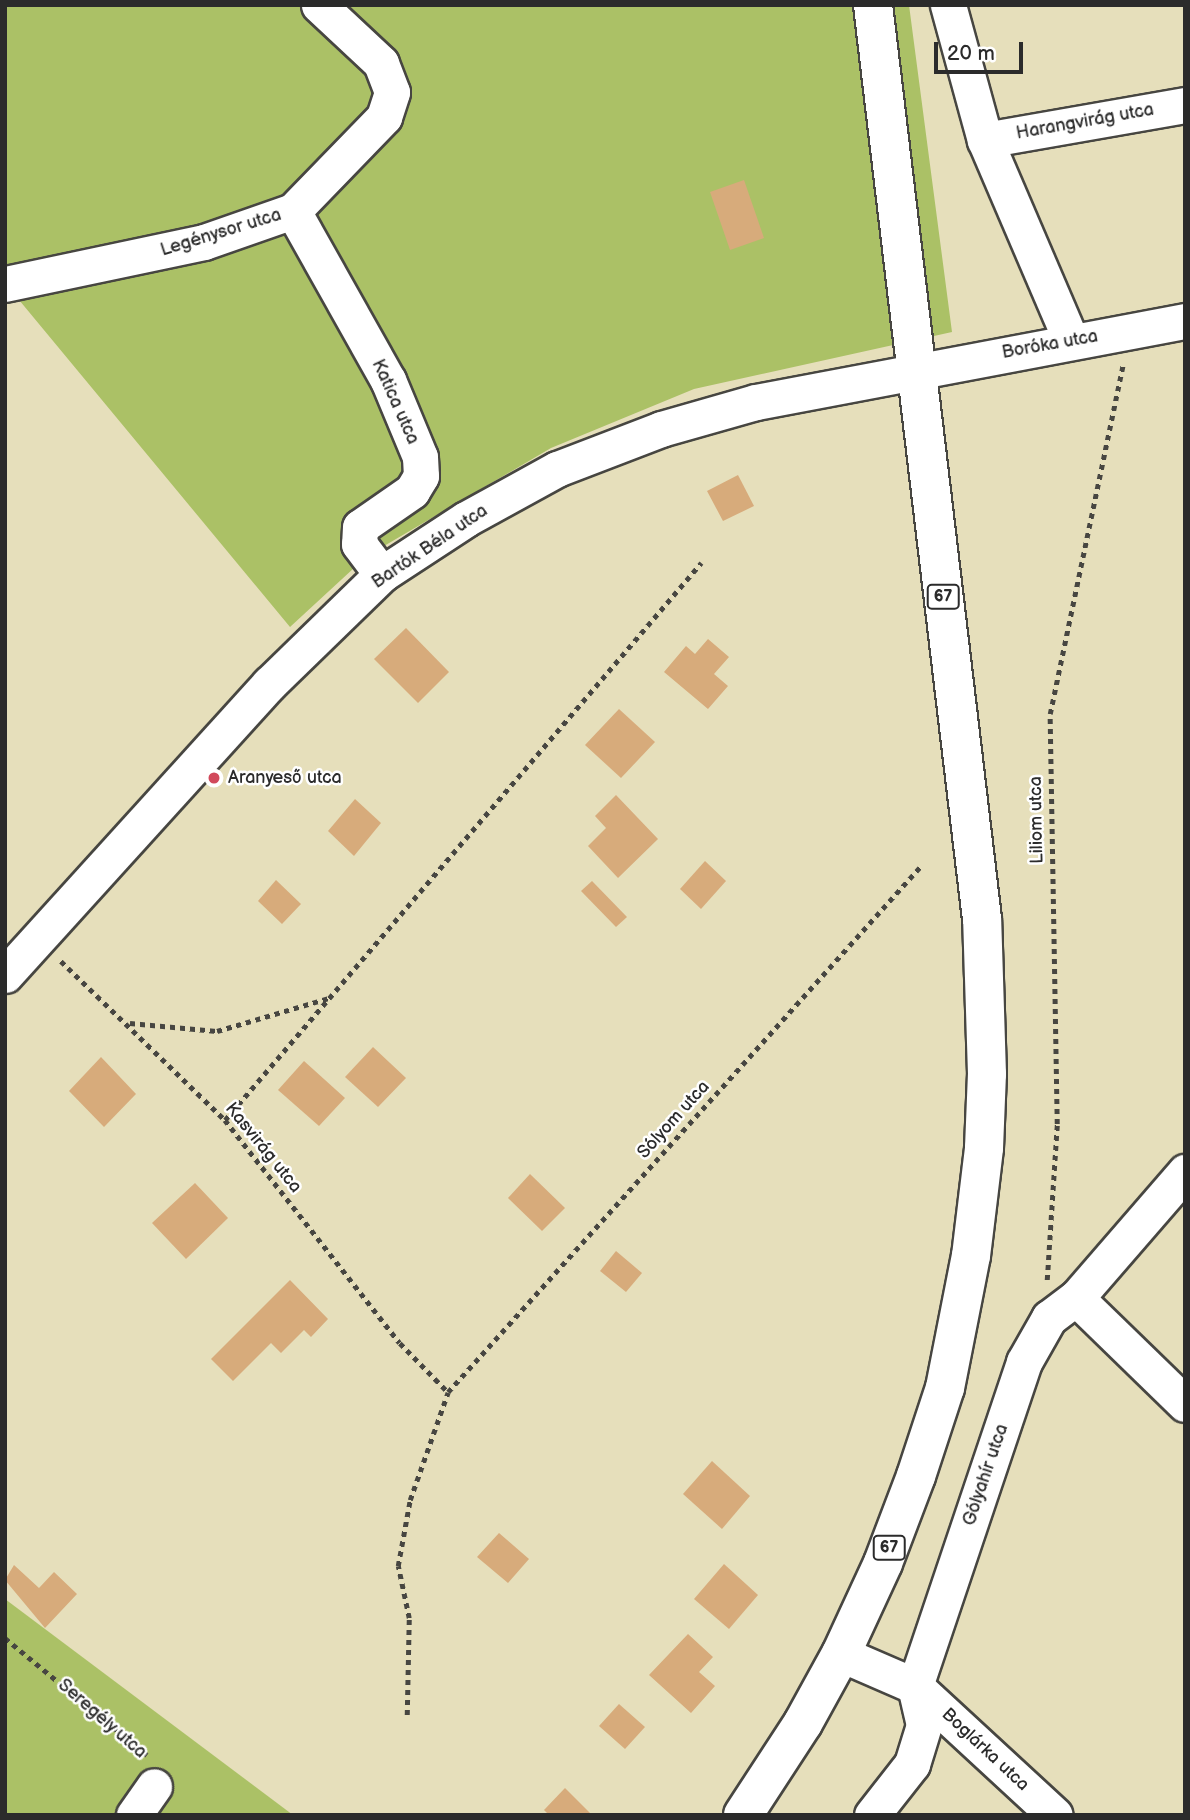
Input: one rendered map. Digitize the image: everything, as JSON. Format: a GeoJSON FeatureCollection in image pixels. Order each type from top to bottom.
{"type":"FeatureCollection","features":[{"type":"Feature","properties":{"kind":"main road","name":"67"},"geometry":{"type":"LineString","coordinates":[[743,1815],[803,1723],[841,1654],[883,1563],[945,1388],[971,1256],[984,1148],[987,1047],[982,919],[873,5]]}},
{"type":"Feature","properties":{"kind":"street","name":"Legénysor utca"},"geometry":{"type":"LineString","coordinates":[[5,284],[204,242],[293,211],[384,117],[392,92],[381,63],[319,5]]}},
{"type":"Feature","properties":{"kind":"street"},"geometry":{"type":"LineString","coordinates":[[948,5],[985,139],[1071,341]]}},
{"type":"Feature","properties":{"kind":"street","name":"Harangvirág utca"},"geometry":{"type":"LineString","coordinates":[[985,139],[1185,105]]}},
{"type":"Feature","properties":{"kind":"street","name":"Katica utca"},"geometry":{"type":"LineString","coordinates":[[293,211],[388,380],[420,457],[421,476],[412,491],[360,527],[359,544],[382,574]]}},
{"type":"Feature","properties":{"kind":"street","name":"Boróka utca"},"geometry":{"type":"LineString","coordinates":[[915,370],[1185,321]]}},
{"type":"Feature","properties":{"kind":"street","name":"Bartók Béla utca"},"geometry":{"type":"LineString","coordinates":[[5,975],[269,684],[382,574],[466,519],[558,469],[648,434],[756,402],[915,370]]}},
{"type":"Feature","properties":{"kind":"street","name":"Gólyahír utca"},"geometry":{"type":"LineString","coordinates":[[915,1686],[1024,1362],[1063,1308],[1185,1172]]}},
{"type":"Feature","properties":{"kind":"street"},"geometry":{"type":"LineString","coordinates":[[1063,1308],[1185,1404]]}},
{"type":"Feature","properties":{"kind":"street","name":"Boglárka utca"},"geometry":{"type":"LineString","coordinates":[[841,1654],[915,1686],[1055,1815]]}},
{"type":"Feature","properties":{"kind":"street"},"geometry":{"type":"LineString","coordinates":[[872,1815],[912,1764],[924,1725],[915,1686]]}},
{"type":"Feature","properties":{"kind":"street"},"geometry":{"type":"LineString","coordinates":[[134,1815],[154,1786]]}},
{"type":"Feature","properties":{"kind":"path","name":"Liliom utca"},"geometry":{"type":"LineString","coordinates":[[1063,1308],[1047,1266],[1057,1125],[1050,714],[1130,330]]}},
{"type":"Feature","properties":{"kind":"path"},"geometry":{"type":"LineString","coordinates":[[225,1120],[701,564]]}},
{"type":"Feature","properties":{"kind":"path","name":"Sólyom utca"},"geometry":{"type":"LineString","coordinates":[[448,1392],[920,867]]}},
{"type":"Feature","properties":{"kind":"path","name":"Kasvirág utca"},"geometry":{"type":"LineString","coordinates":[[38,939],[129,1023],[225,1120],[400,1343],[448,1392]]}},
{"type":"Feature","properties":{"kind":"path"},"geometry":{"type":"LineString","coordinates":[[129,1023],[217,1031],[330,997]]}},
{"type":"Feature","properties":{"kind":"path"},"geometry":{"type":"LineString","coordinates":[[407,1714],[408,1618],[398,1566],[410,1500],[448,1392]]}},
{"type":"Feature","properties":{"kind":"path","name":"Seregély utca"},"geometry":{"type":"LineString","coordinates":[[5,1638],[146,1753],[153,1766],[154,1786]]}},
{"type":"Feature","properties":{"kind":"green space"},"geometry":{"type":"Polygon","coordinates":[[[5,5],[909,5],[952,332],[694,389],[551,448],[367,556],[290,627],[5,283],[5,5]]]}},
{"type":"Feature","properties":{"kind":"green space"},"geometry":{"type":"Polygon","coordinates":[[[5,1599],[293,1815],[5,1815],[5,1599]]]}},
{"type":"Feature","properties":{"kind":"building"},"geometry":{"type":"Polygon","coordinates":[[[744,180],[764,238],[730,250],[710,192],[744,180]]]}},
{"type":"Feature","properties":{"kind":"building"},"geometry":{"type":"Polygon","coordinates":[[[738,475],[754,506],[723,521],[707,491],[738,475]]]}},
{"type":"Feature","properties":{"kind":"building"},"geometry":{"type":"Polygon","coordinates":[[[406,628],[449,672],[418,703],[374,659],[406,628]]]}},
{"type":"Feature","properties":{"kind":"building"},"geometry":{"type":"Polygon","coordinates":[[[708,639],[729,657],[714,674],[728,686],[708,709],[664,672],[686,646],[695,654],[708,639]]]}},
{"type":"Feature","properties":{"kind":"building"},"geometry":{"type":"Polygon","coordinates":[[[619,709],[655,742],[621,778],[585,745],[619,709]]]}},
{"type":"Feature","properties":{"kind":"building"},"geometry":{"type":"Polygon","coordinates":[[[616,795],[658,839],[618,878],[588,846],[606,828],[595,816],[616,795]]]}},
{"type":"Feature","properties":{"kind":"building"},"geometry":{"type":"Polygon","coordinates":[[[355,799],[381,823],[354,856],[328,831],[355,799]]]}},
{"type":"Feature","properties":{"kind":"building"},"geometry":{"type":"Polygon","coordinates":[[[705,861],[726,881],[701,909],[680,889],[705,861]]]}},
{"type":"Feature","properties":{"kind":"building"},"geometry":{"type":"Polygon","coordinates":[[[276,880],[301,904],[282,924],[258,901],[276,880]]]}},
{"type":"Feature","properties":{"kind":"building"},"geometry":{"type":"Polygon","coordinates":[[[592,881],[627,917],[616,927],[581,891],[592,881]]]}},
{"type":"Feature","properties":{"kind":"building"},"geometry":{"type":"Polygon","coordinates":[[[373,1047],[406,1078],[378,1107],[345,1077],[373,1047]]]}},
{"type":"Feature","properties":{"kind":"building"},"geometry":{"type":"Polygon","coordinates":[[[101,1057],[136,1094],[104,1127],[69,1091],[101,1057]]]}},
{"type":"Feature","properties":{"kind":"building"},"geometry":{"type":"Polygon","coordinates":[[[304,1061],[345,1098],[319,1126],[278,1090],[304,1061]]]}},
{"type":"Feature","properties":{"kind":"building"},"geometry":{"type":"Polygon","coordinates":[[[530,1174],[565,1208],[542,1231],[508,1198],[530,1174]]]}},
{"type":"Feature","properties":{"kind":"building"},"geometry":{"type":"Polygon","coordinates":[[[195,1183],[228,1218],[186,1259],[152,1223],[195,1183]]]}},
{"type":"Feature","properties":{"kind":"building"},"geometry":{"type":"Polygon","coordinates":[[[616,1251],[642,1273],[626,1292],[600,1271],[616,1251]]]}},
{"type":"Feature","properties":{"kind":"building"},"geometry":{"type":"Polygon","coordinates":[[[290,1280],[328,1319],[311,1337],[304,1330],[281,1353],[271,1343],[233,1381],[211,1359],[290,1280]]]}},
{"type":"Feature","properties":{"kind":"building"},"geometry":{"type":"Polygon","coordinates":[[[712,1461],[750,1496],[722,1529],[683,1494],[712,1461]]]}},
{"type":"Feature","properties":{"kind":"building"},"geometry":{"type":"Polygon","coordinates":[[[499,1533],[529,1559],[508,1583],[477,1557],[499,1533]]]}},
{"type":"Feature","properties":{"kind":"building"},"geometry":{"type":"Polygon","coordinates":[[[724,1564],[758,1595],[729,1629],[694,1599],[724,1564]]]}},
{"type":"Feature","properties":{"kind":"building"},"geometry":{"type":"Polygon","coordinates":[[[14,1565],[39,1588],[54,1572],[77,1594],[45,1628],[5,1580],[14,1565]]]}},
{"type":"Feature","properties":{"kind":"building"},"geometry":{"type":"Polygon","coordinates":[[[688,1634],[713,1657],[699,1672],[715,1686],[691,1713],[649,1675],[688,1634]]]}},
{"type":"Feature","properties":{"kind":"building"},"geometry":{"type":"Polygon","coordinates":[[[619,1704],[645,1727],[625,1749],[599,1726],[619,1704]]]}},
{"type":"Feature","properties":{"kind":"building"},"geometry":{"type":"Polygon","coordinates":[[[565,1788],[592,1815],[549,1815],[544,1810],[565,1788]]]}},
{"type":"Feature","properties":{"kind":"place","name":"Aranyeső utca"},"geometry":{"type":"Point","coordinates":[214,778]}}]}
